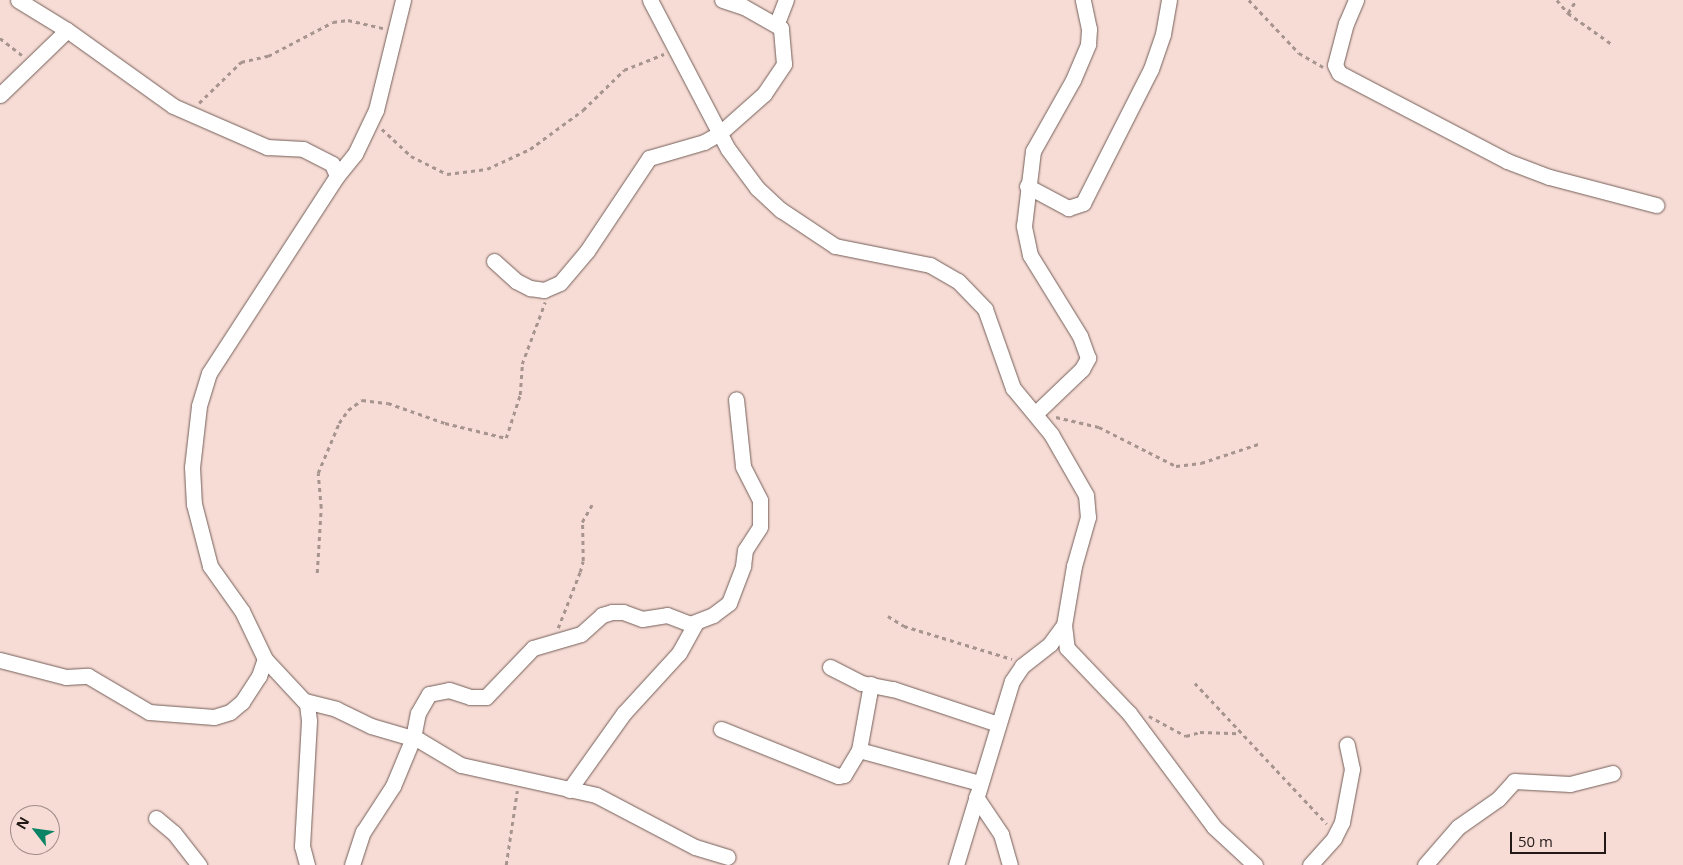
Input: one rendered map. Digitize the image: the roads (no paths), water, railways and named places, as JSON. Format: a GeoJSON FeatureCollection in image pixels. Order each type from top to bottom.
{"type":"FeatureCollection","features":[{"type":"Feature","properties":{"kind":"street"},"geometry":{"type":"LineString","coordinates":[[18,0],[67,30],[147,89],[185,111],[267,147],[303,149],[332,164],[337,176]]}},
{"type":"Feature","properties":{"kind":"street"},"geometry":{"type":"LineString","coordinates":[[403,0],[397,34],[372,121],[355,154],[337,176],[209,373],[195,431],[192,484],[204,551],[210,566],[251,626],[265,659],[306,701],[336,709],[371,726],[413,738],[461,765],[607,799],[682,840],[728,858]]}},
{"type":"Feature","properties":{"kind":"street"},"geometry":{"type":"LineString","coordinates":[[650,0],[720,133],[757,188],[781,210],[824,240],[843,249],[923,262],[958,281],[985,309],[1013,388],[1037,413],[1082,488],[1088,508],[1084,534],[1074,566],[1064,625],[1065,642],[1071,656],[1129,714],[1214,827],[1255,865]]}},
{"type":"Feature","properties":{"kind":"street"},"geometry":{"type":"LineString","coordinates":[[722,0],[777,24]]}},
{"type":"Feature","properties":{"kind":"street"},"geometry":{"type":"LineString","coordinates":[[494,261],[516,281],[530,288],[540,290],[552,287],[565,279],[587,251],[649,158],[704,142],[720,133],[751,108],[782,69],[785,43],[777,24],[786,0]]}},
{"type":"Feature","properties":{"kind":"street"},"geometry":{"type":"LineString","coordinates":[[1037,413],[1082,369],[1088,354],[1027,248],[1024,226],[1027,186],[1033,151],[1073,80],[1088,44],[1089,29],[1083,0]]}},
{"type":"Feature","properties":{"kind":"street"},"geometry":{"type":"LineString","coordinates":[[1027,186],[1068,208],[1083,203],[1152,69],[1164,34],[1169,0]]}},
{"type":"Feature","properties":{"kind":"street"},"geometry":{"type":"LineString","coordinates":[[1356,0],[1346,23],[1336,70],[1507,161],[1549,177],[1656,205]]}},
{"type":"Feature","properties":{"kind":"street"},"geometry":{"type":"LineString","coordinates":[[0,95],[67,30]]}},
{"type":"Feature","properties":{"kind":"street"},"geometry":{"type":"LineString","coordinates":[[352,865],[363,832],[393,786],[413,738],[418,713],[429,694],[449,690],[470,697],[486,697],[533,648],[581,634],[602,615],[617,611],[642,619],[660,614],[689,624],[722,609],[731,601],[743,566],[744,550],[760,527],[760,500],[743,466],[736,399]]}},
{"type":"Feature","properties":{"kind":"street"},"geometry":{"type":"LineString","coordinates":[[569,790],[624,714],[679,652],[696,622]]}},
{"type":"Feature","properties":{"kind":"street"},"geometry":{"type":"LineString","coordinates":[[956,865],[1012,682],[1026,663],[1050,644],[1064,625]]}},
{"type":"Feature","properties":{"kind":"street"},"geometry":{"type":"LineString","coordinates":[[0,660],[66,677],[88,676],[149,712],[214,717],[230,712],[242,702],[259,676],[265,659]]}},
{"type":"Feature","properties":{"kind":"street"},"geometry":{"type":"LineString","coordinates":[[830,667],[871,684],[998,724]]}},
{"type":"Feature","properties":{"kind":"street"},"geometry":{"type":"LineString","coordinates":[[721,729],[838,776],[846,774],[859,750],[871,684]]}},
{"type":"Feature","properties":{"kind":"street"},"geometry":{"type":"LineString","coordinates":[[306,701],[309,721],[302,846],[307,865]]}},
{"type":"Feature","properties":{"kind":"street"},"geometry":{"type":"LineString","coordinates":[[1310,865],[1335,836],[1351,791],[1352,769],[1346,745]]}},
{"type":"Feature","properties":{"kind":"street"},"geometry":{"type":"LineString","coordinates":[[859,750],[978,790],[1002,834],[1010,865]]}},
{"type":"Feature","properties":{"kind":"street"},"geometry":{"type":"LineString","coordinates":[[1425,865],[1458,827],[1498,799],[1514,781],[1570,784],[1613,773]]}},
{"type":"Feature","properties":{"kind":"street"},"geometry":{"type":"LineString","coordinates":[[156,818],[174,833],[199,865]]}}]}
